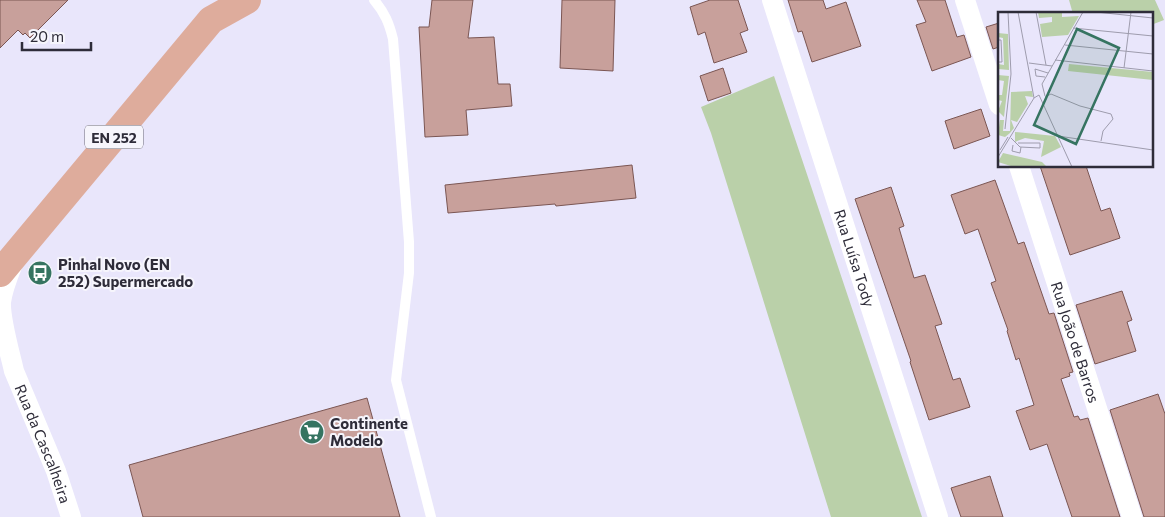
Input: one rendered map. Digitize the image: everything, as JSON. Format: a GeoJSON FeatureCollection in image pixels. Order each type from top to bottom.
{"type":"FeatureCollection","features":[{"type":"Feature","properties":{"kind":"main road","name":"EN 252"},"geometry":{"type":"LineString","coordinates":[[8,264],[214,10],[247,0]]}},
{"type":"Feature","properties":{"kind":"street","name":"Rua Luísa Tody"},"geometry":{"type":"LineString","coordinates":[[772,0],[938,517]]}},
{"type":"Feature","properties":{"kind":"street"},"geometry":{"type":"LineString","coordinates":[[965,0],[998,102]]}},
{"type":"Feature","properties":{"kind":"street","name":"Rua João de Barros"},"geometry":{"type":"LineString","coordinates":[[1019,168],[1132,517]]}},
{"type":"Feature","properties":{"kind":"street","name":"Rua da Cascalheira"},"geometry":{"type":"LineString","coordinates":[[8,264],[1,304],[3,325],[14,371],[56,471],[71,517]]}},
{"type":"Feature","properties":{"kind":"street","name":"Rua da Cascalheira"},"geometry":{"type":"LineString","coordinates":[[0,352],[14,371]]}},
{"type":"Feature","properties":{"kind":"lane"},"geometry":{"type":"LineString","coordinates":[[374,0],[383,10],[390,25],[393,39],[409,242],[409,273],[396,380],[430,517]]}},
{"type":"Feature","properties":{"kind":"green space"},"geometry":{"type":"Polygon","coordinates":[[[1069,0],[1155,0],[1164,20],[1152,25],[1152,12],[1072,12],[1069,0]]]}},
{"type":"Feature","properties":{"kind":"green space"},"geometry":{"type":"Polygon","coordinates":[[[774,76],[922,517],[831,517],[711,133],[701,107],[774,76]]]}},
{"type":"Feature","properties":{"kind":"building"},"geometry":{"type":"Polygon","coordinates":[[[0,0],[68,0],[30,38],[18,30],[0,48],[0,0]]]}},
{"type":"Feature","properties":{"kind":"building"},"geometry":{"type":"Polygon","coordinates":[[[432,0],[473,0],[468,38],[494,37],[498,84],[510,84],[512,106],[466,110],[468,135],[425,137],[419,27],[429,27],[432,0]]]}},
{"type":"Feature","properties":{"kind":"building"},"geometry":{"type":"Polygon","coordinates":[[[562,0],[615,0],[613,71],[560,68],[562,0]]]}},
{"type":"Feature","properties":{"kind":"building"},"geometry":{"type":"Polygon","coordinates":[[[710,0],[738,0],[748,30],[740,33],[747,52],[714,63],[705,32],[698,35],[690,7],[710,0]]]}},
{"type":"Feature","properties":{"kind":"building"},"geometry":{"type":"Polygon","coordinates":[[[788,0],[823,0],[826,9],[846,2],[861,46],[812,62],[802,31],[798,32],[788,0]]]}},
{"type":"Feature","properties":{"kind":"building"},"geometry":{"type":"Polygon","coordinates":[[[917,0],[945,0],[957,37],[964,35],[971,57],[932,71],[916,25],[926,22],[917,0]]]}},
{"type":"Feature","properties":{"kind":"building"},"geometry":{"type":"Polygon","coordinates":[[[998,23],[998,47],[993,49],[986,27],[998,23]]]}},
{"type":"Feature","properties":{"kind":"building"},"geometry":{"type":"Polygon","coordinates":[[[723,68],[731,93],[708,101],[700,76],[723,68]]]}},
{"type":"Feature","properties":{"kind":"building"},"geometry":{"type":"Polygon","coordinates":[[[981,109],[990,136],[954,149],[945,121],[981,109]]]}},
{"type":"Feature","properties":{"kind":"building"},"geometry":{"type":"Polygon","coordinates":[[[632,165],[636,198],[556,206],[555,204],[448,213],[445,185],[632,165]]]}},
{"type":"Feature","properties":{"kind":"building"},"geometry":{"type":"Polygon","coordinates":[[[1041,168],[1087,168],[1101,211],[1110,208],[1120,238],[1070,255],[1041,168]]]}},
{"type":"Feature","properties":{"kind":"building"},"geometry":{"type":"Polygon","coordinates":[[[995,180],[1018,244],[1024,242],[1049,314],[1054,313],[1073,372],[1069,373],[1070,376],[1061,379],[1074,417],[1078,416],[1080,420],[1088,418],[1120,517],[1072,517],[1047,444],[1030,450],[1016,411],[1034,405],[1019,358],[1016,360],[1008,330],[991,283],[996,281],[978,229],[965,234],[951,195],[995,180]]]}},
{"type":"Feature","properties":{"kind":"building"},"geometry":{"type":"Polygon","coordinates":[[[891,187],[904,226],[899,228],[914,278],[925,275],[942,324],[935,326],[953,380],[960,378],[970,407],[929,420],[911,361],[855,199],[891,187]]]}},
{"type":"Feature","properties":{"kind":"building"},"geometry":{"type":"Polygon","coordinates":[[[1122,291],[1132,320],[1127,322],[1136,351],[1095,364],[1076,305],[1122,291]]]}},
{"type":"Feature","properties":{"kind":"building"},"geometry":{"type":"Polygon","coordinates":[[[1158,394],[1165,414],[1165,517],[1144,517],[1110,410],[1158,394]]]}},
{"type":"Feature","properties":{"kind":"building","name":"Continente Modelo"},"geometry":{"type":"Polygon","coordinates":[[[367,398],[400,517],[143,517],[129,465],[367,398]]]}},
{"type":"Feature","properties":{"kind":"building"},"geometry":{"type":"Polygon","coordinates":[[[990,476],[1003,517],[961,517],[951,488],[990,476]]]}},
{"type":"Feature","properties":{"kind":"place","name":"Pinhal Novo (EN 252) Supermercado"},"geometry":{"type":"Point","coordinates":[40,273]}},
{"type":"Feature","properties":{"kind":"place","name":"Continente Modelo"},"geometry":{"type":"Point","coordinates":[312,432]}}]}
